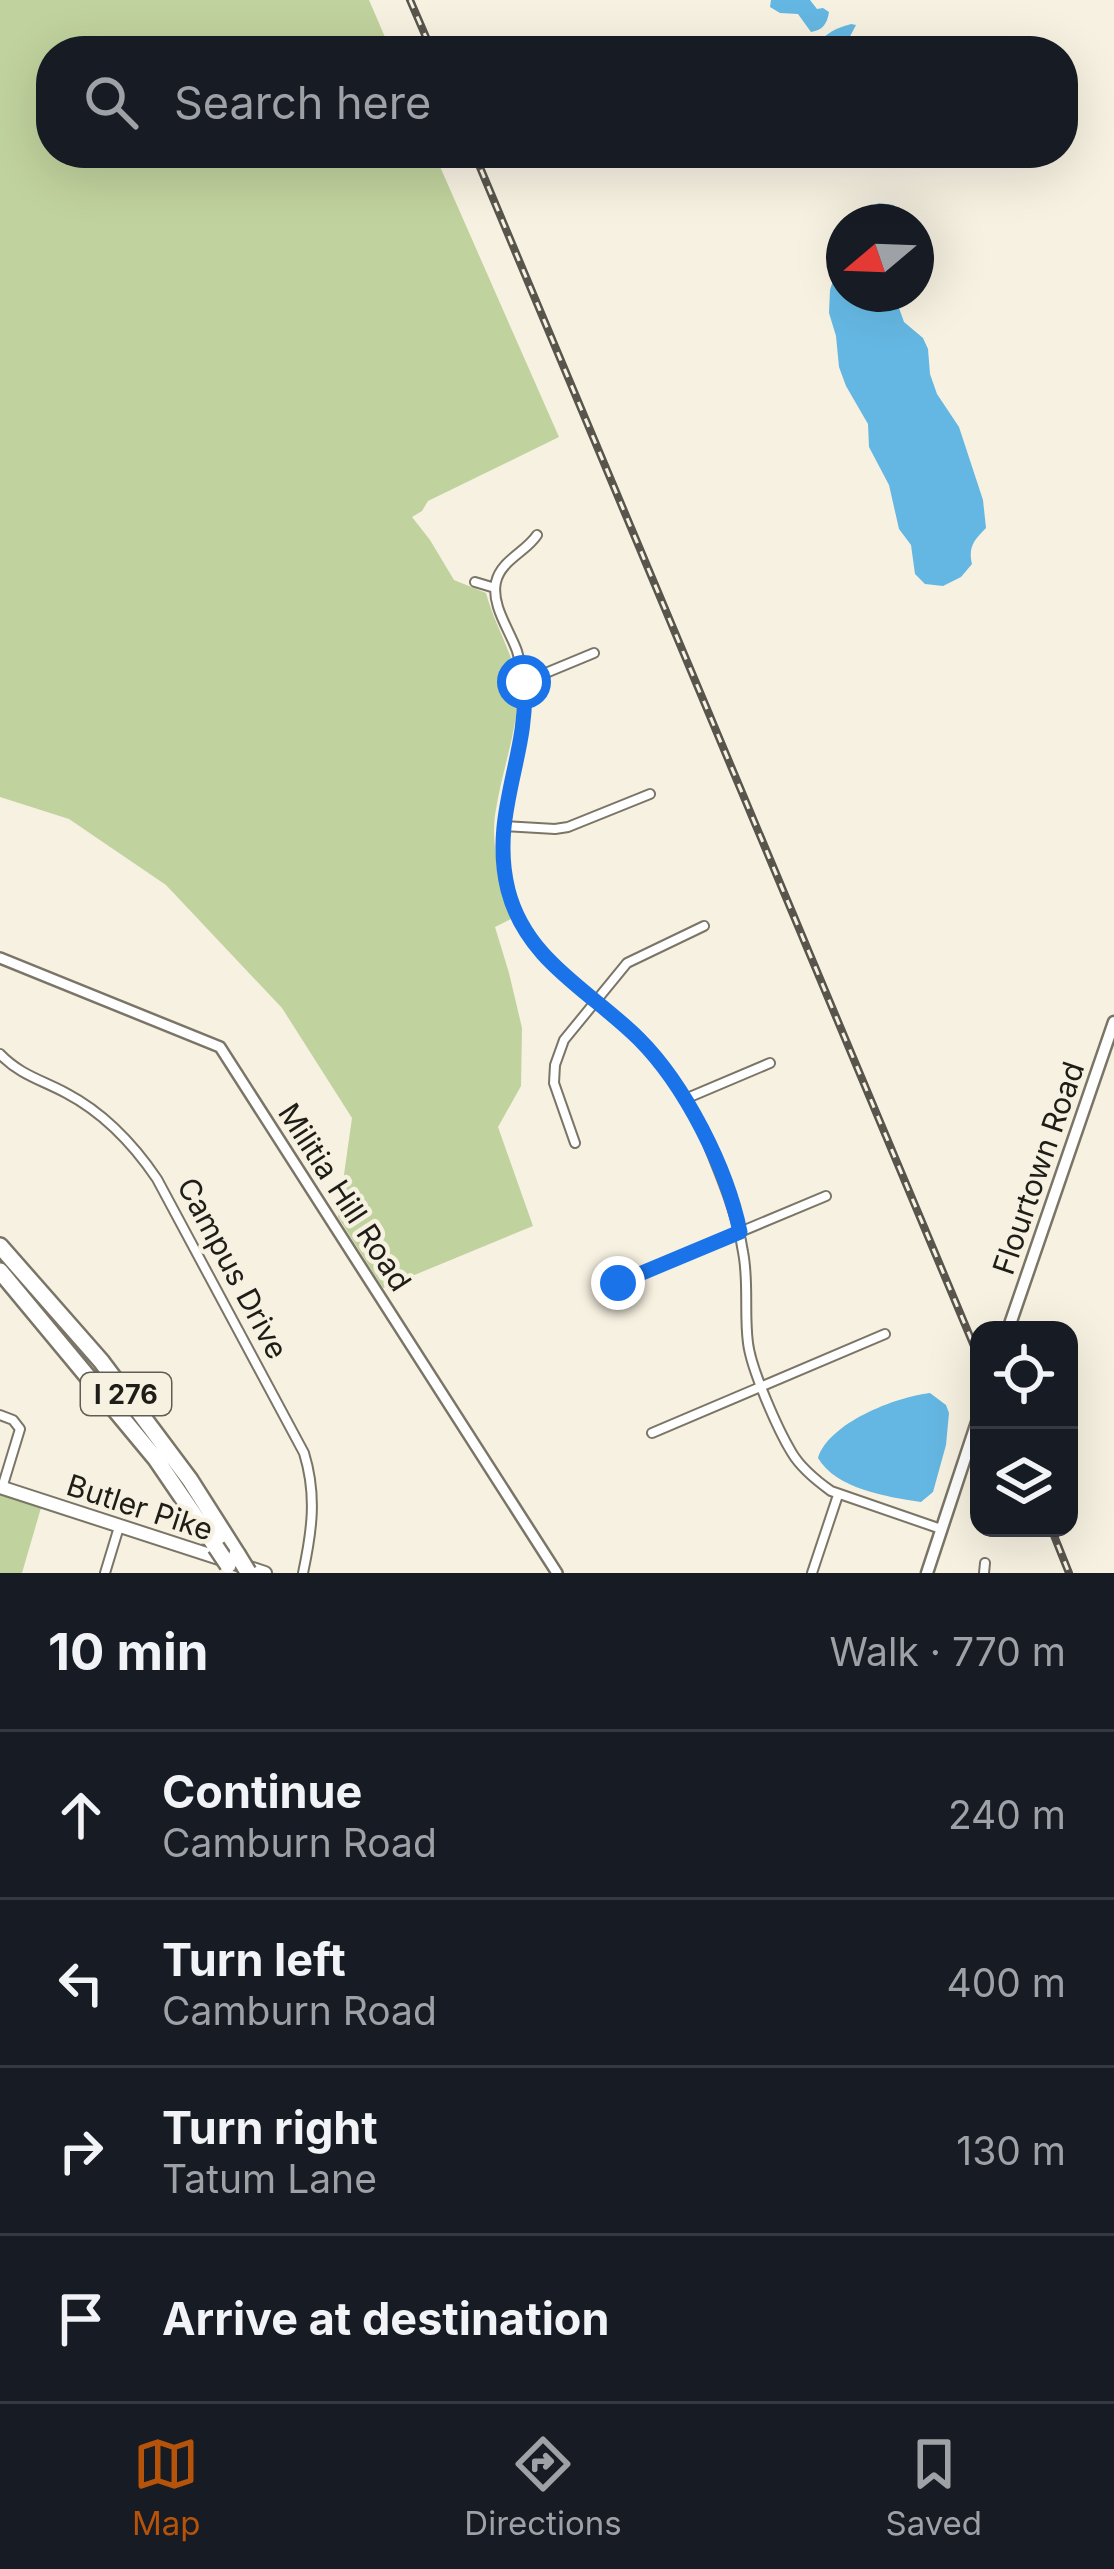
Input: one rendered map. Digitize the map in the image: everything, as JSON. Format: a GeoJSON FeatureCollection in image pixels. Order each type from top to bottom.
{"type":"FeatureCollection","features":[{"type":"Feature","properties":{"kind":"highway","name":"I 276"},"geometry":{"type":"LineString","coordinates":[[0,1246],[101,1361],[190,1480],[232,1564]]}},
{"type":"Feature","properties":{"kind":"highway","name":"I 276"},"geometry":{"type":"LineString","coordinates":[[0,1271],[143,1443],[216,1547],[232,1564],[249,1572]]}},
{"type":"Feature","properties":{"kind":"main road","name":"Flourtown Road"},"geometry":{"type":"LineString","coordinates":[[1011,1321],[1114,1022]]}},
{"type":"Feature","properties":{"kind":"main road"},"geometry":{"type":"LineString","coordinates":[[927,1573],[975,1429]]}},
{"type":"Feature","properties":{"kind":"main road","name":"Butler Pike"},"geometry":{"type":"LineString","coordinates":[[1,1488],[265,1573]]}},
{"type":"Feature","properties":{"kind":"street"},"geometry":{"type":"LineString","coordinates":[[537,535],[501,570],[495,588],[524,682],[523,720],[502,826],[508,889],[521,923],[548,961],[644,1044],[685,1099],[715,1161],[740,1232],[749,1350],[791,1452],[819,1482],[838,1494],[941,1529]]}},
{"type":"Feature","properties":{"kind":"street"},"geometry":{"type":"LineString","coordinates":[[475,582],[495,588]]}},
{"type":"Feature","properties":{"kind":"street"},"geometry":{"type":"LineString","coordinates":[[524,682],[594,653]]}},
{"type":"Feature","properties":{"kind":"street"},"geometry":{"type":"LineString","coordinates":[[502,826],[568,827],[650,794]]}},
{"type":"Feature","properties":{"kind":"street"},"geometry":{"type":"LineString","coordinates":[[575,1143],[556,1090],[555,1065],[564,1040],[627,962],[704,926]]}},
{"type":"Feature","properties":{"kind":"street","name":"Militia Hill Road"},"geometry":{"type":"LineString","coordinates":[[0,958],[220,1047],[557,1573]]}},
{"type":"Feature","properties":{"kind":"street","name":"Campus Drive"},"geometry":{"type":"LineString","coordinates":[[0,1054],[19,1072],[94,1110],[158,1180],[304,1454],[313,1494],[313,1522],[303,1573]]}},
{"type":"Feature","properties":{"kind":"street"},"geometry":{"type":"LineString","coordinates":[[685,1099],[770,1063]]}},
{"type":"Feature","properties":{"kind":"street"},"geometry":{"type":"LineString","coordinates":[[618,1283],[826,1196]]}},
{"type":"Feature","properties":{"kind":"street"},"geometry":{"type":"LineString","coordinates":[[652,1433],[885,1334]]}},
{"type":"Feature","properties":{"kind":"street"},"geometry":{"type":"LineString","coordinates":[[0,1415],[14,1420],[20,1429],[1,1488]]}},
{"type":"Feature","properties":{"kind":"street"},"geometry":{"type":"LineString","coordinates":[[812,1573],[838,1494]]}},
{"type":"Feature","properties":{"kind":"street"},"geometry":{"type":"LineString","coordinates":[[105,1573],[119,1525]]}},
{"type":"Feature","properties":{"kind":"green space"},"geometry":{"type":"Polygon","coordinates":[[[0,0],[369,0],[385,36],[36,36],[36,168],[441,168],[559,437],[428,501],[412,517],[454,580],[486,593],[518,686],[494,837],[513,918],[495,927],[522,1028],[521,1086],[498,1127],[533,1226],[383,1288],[338,1217],[352,1118],[282,1008],[166,885],[69,819],[0,797],[0,0]]]}},
{"type":"Feature","properties":{"kind":"green space"},"geometry":{"type":"Polygon","coordinates":[[[0,1487],[43,1501],[22,1573],[0,1573],[0,1487]]]}},
{"type":"Feature","properties":{"kind":"water"},"geometry":{"type":"Polygon","coordinates":[[[771,0],[810,0],[817,9],[829,12],[827,20],[811,32],[798,14],[770,7],[771,0]]]}},
{"type":"Feature","properties":{"kind":"water"},"geometry":{"type":"Polygon","coordinates":[[[856,25],[850,36],[826,36],[856,25]]]}},
{"type":"Feature","properties":{"kind":"water"},"geometry":{"type":"Polygon","coordinates":[[[900,312],[928,349],[930,374],[959,427],[983,500],[986,528],[973,544],[972,564],[961,577],[943,586],[925,584],[915,574],[911,545],[899,529],[889,485],[869,447],[868,424],[839,367],[829,313],[900,312]]]}},
{"type":"Feature","properties":{"kind":"water"},"geometry":{"type":"Polygon","coordinates":[[[930,1393],[949,1413],[933,1492],[921,1502],[850,1484],[818,1458],[849,1423],[882,1406],[930,1393]]]}},
{"type":"Feature","properties":{"kind":"railway"},"geometry":{"type":"LineString","coordinates":[[410,0],[426,36]]}},
{"type":"Feature","properties":{"kind":"railway"},"geometry":{"type":"LineString","coordinates":[[480,168],[970,1337]]}},
{"type":"Feature","properties":{"kind":"railway"},"geometry":{"type":"LineString","coordinates":[[1055,1537],[1069,1573]]}},
{"type":"Feature","properties":{"kind":"route"},"geometry":{"type":"LineString","coordinates":[[524,682],[523,720],[502,831],[508,889],[516,913],[548,961],[630,1030],[669,1073],[704,1135],[740,1232],[618,1283]]}}]}
